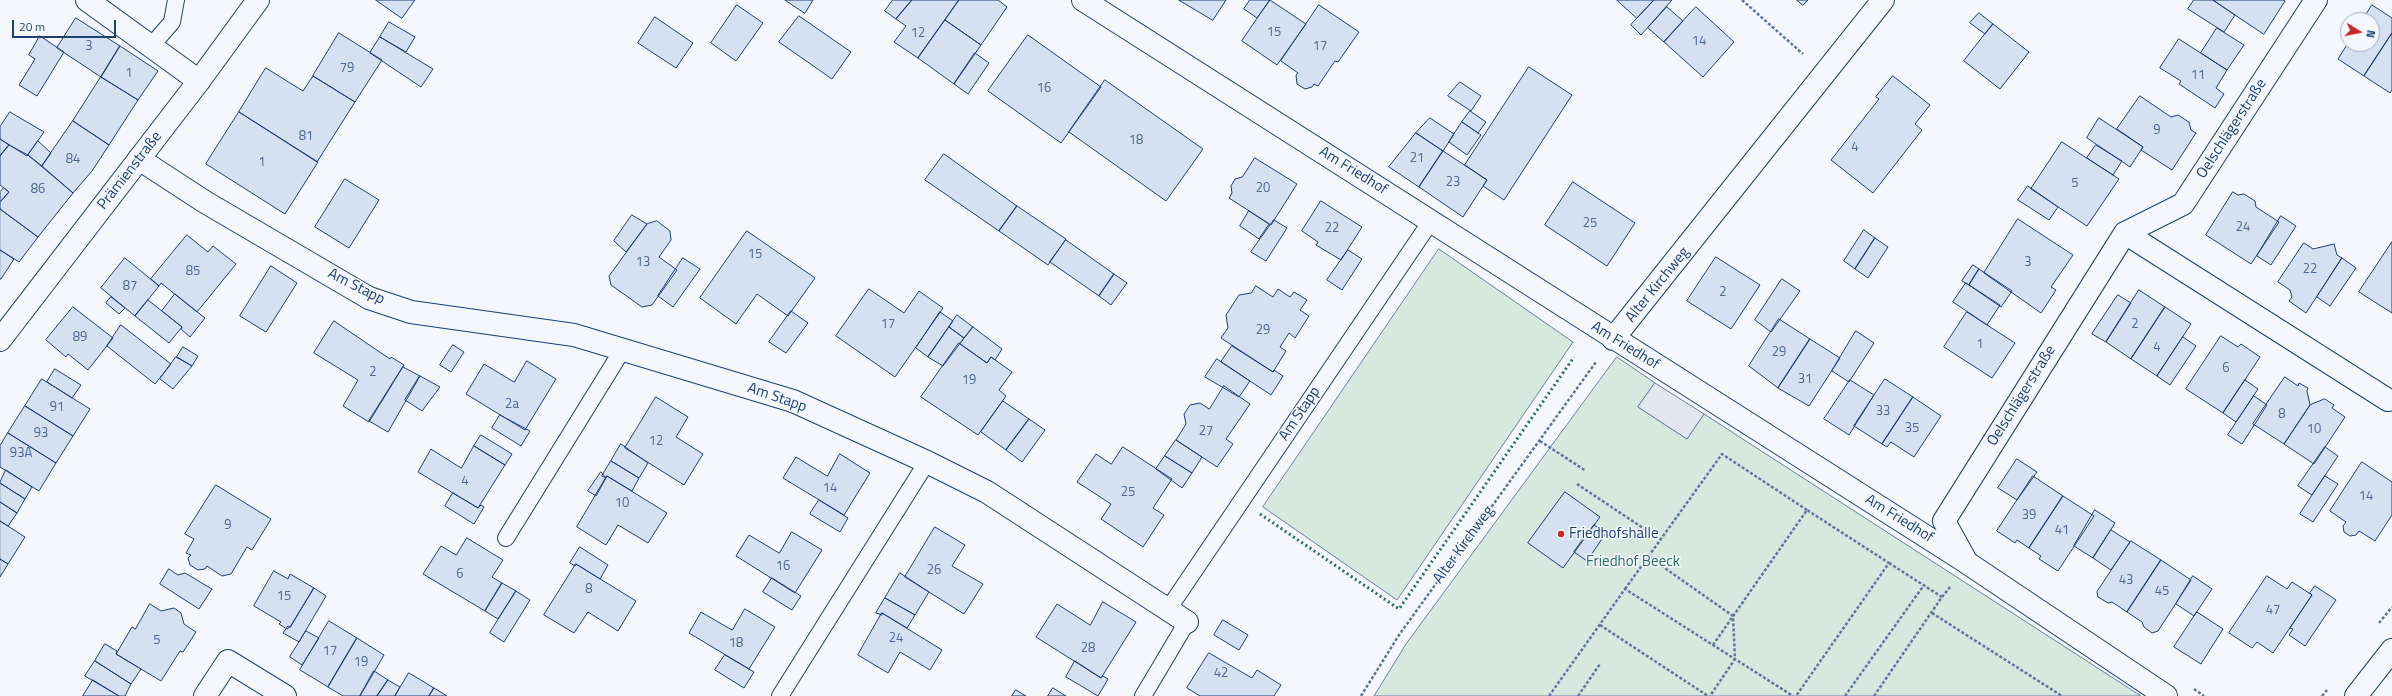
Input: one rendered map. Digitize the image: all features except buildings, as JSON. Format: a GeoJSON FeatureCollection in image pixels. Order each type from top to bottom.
{"type":"FeatureCollection","features":[{"type":"Feature","properties":{"kind":"street"},"geometry":{"type":"LineString","coordinates":[[87,0],[152,44],[199,81]]}},
{"type":"Feature","properties":{"kind":"street","name":"Prämienstraße"},"geometry":{"type":"LineString","coordinates":[[0,340],[199,81],[258,0]]}},
{"type":"Feature","properties":{"kind":"street","name":"Am Friedhof"},"geometry":{"type":"LineString","coordinates":[[1083,0],[1431,221],[1613,339],[1966,562],[2166,696]]}},
{"type":"Feature","properties":{"kind":"street","name":"Alter Kirchweg"},"geometry":{"type":"LineString","coordinates":[[1613,339],[1825,75],[1883,0]]}},
{"type":"Feature","properties":{"kind":"street","name":"Oelschlägerstraße"},"geometry":{"type":"LineString","coordinates":[[1966,562],[1944,521],[2125,232],[2183,204],[2316,0]]}},
{"type":"Feature","properties":{"kind":"street","name":"Am Stapp"},"geometry":{"type":"LineString","coordinates":[[139,159],[205,202],[370,298],[412,312],[574,335],[793,402],[927,462],[986,492],[1169,608],[1187,622]]}},
{"type":"Feature","properties":{"kind":"street"},"geometry":{"type":"LineString","coordinates":[[2125,232],[2388,400]]}},
{"type":"Feature","properties":{"kind":"street"},"geometry":{"type":"LineString","coordinates":[[2356,696],[2392,650]]}},
{"type":"Feature","properties":{"kind":"street"},"geometry":{"type":"LineString","coordinates":[[206,696],[228,661],[285,696]]}},
{"type":"Feature","properties":{"kind":"lane"},"geometry":{"type":"LineString","coordinates":[[152,44],[172,22],[176,0]]}},
{"type":"Feature","properties":{"kind":"lane","name":"Am Stapp"},"geometry":{"type":"LineString","coordinates":[[1169,608],[1431,221]]}},
{"type":"Feature","properties":{"kind":"lane"},"geometry":{"type":"LineString","coordinates":[[506,538],[623,349]]}},
{"type":"Feature","properties":{"kind":"lane"},"geometry":{"type":"LineString","coordinates":[[780,696],[927,462]]}},
{"type":"Feature","properties":{"kind":"lane","name":"Am Stapp"},"geometry":{"type":"LineString","coordinates":[[1143,696],[1187,622]]}},
{"type":"Feature","properties":{"kind":"path"},"geometry":{"type":"LineString","coordinates":[[1742,0],[1825,75]]}},
{"type":"Feature","properties":{"kind":"path","name":"Alter Kirchweg"},"geometry":{"type":"LineString","coordinates":[[1361,696],[1399,635],[1613,339]]}},
{"type":"Feature","properties":{"kind":"path"},"geometry":{"type":"LineString","coordinates":[[1540,441],[1586,471]]}},
{"type":"Feature","properties":{"kind":"path"},"geometry":{"type":"LineString","coordinates":[[1549,696],[1722,454],[1942,597],[1874,696]]}},
{"type":"Feature","properties":{"kind":"path"},"geometry":{"type":"LineString","coordinates":[[1577,484],[1661,540]]}},
{"type":"Feature","properties":{"kind":"path"},"geometry":{"type":"LineString","coordinates":[[1713,645],[1807,510]]}},
{"type":"Feature","properties":{"kind":"path"},"geometry":{"type":"LineString","coordinates":[[1648,557],[1733,616]]}},
{"type":"Feature","properties":{"kind":"path"},"geometry":{"type":"LineString","coordinates":[[1625,589],[1795,696],[1889,563]]}},
{"type":"Feature","properties":{"kind":"path"},"geometry":{"type":"LineString","coordinates":[[1845,696],[1924,585]]}},
{"type":"Feature","properties":{"kind":"path"},"geometry":{"type":"LineString","coordinates":[[1932,613],[2062,696]]}},
{"type":"Feature","properties":{"kind":"path"},"geometry":{"type":"LineString","coordinates":[[1600,625],[1709,696],[1735,659],[1733,616]]}},
{"type":"Feature","properties":{"kind":"path"},"geometry":{"type":"LineString","coordinates":[[1578,696],[1600,664]]}},
{"type":"Feature","properties":{"kind":"green space"},"geometry":{"type":"Polygon","coordinates":[[[1439,249],[1573,342],[1397,600],[1263,507],[1439,249]]]}},
{"type":"Feature","properties":{"kind":"green space","name":"Friedhof Beeck"},"geometry":{"type":"Polygon","coordinates":[[[1617,357],[1655,383],[1638,407],[1687,439],[1704,414],[2141,696],[1374,696],[1406,644],[1617,357]]]}},
{"type":"Feature","properties":{"kind":"shaded area"},"geometry":{"type":"Polygon","coordinates":[[[1655,383],[1704,414],[1687,439],[1638,407],[1655,383]]]}},
{"type":"Feature","properties":{"kind":"hedge"},"geometry":{"type":"LineString","coordinates":[[1260,514],[1399,609],[1574,357]]}},
{"type":"Feature","properties":{"kind":"place","name":"Friedhofshalle"},"geometry":{"type":"Point","coordinates":[1561,534]}}]}
